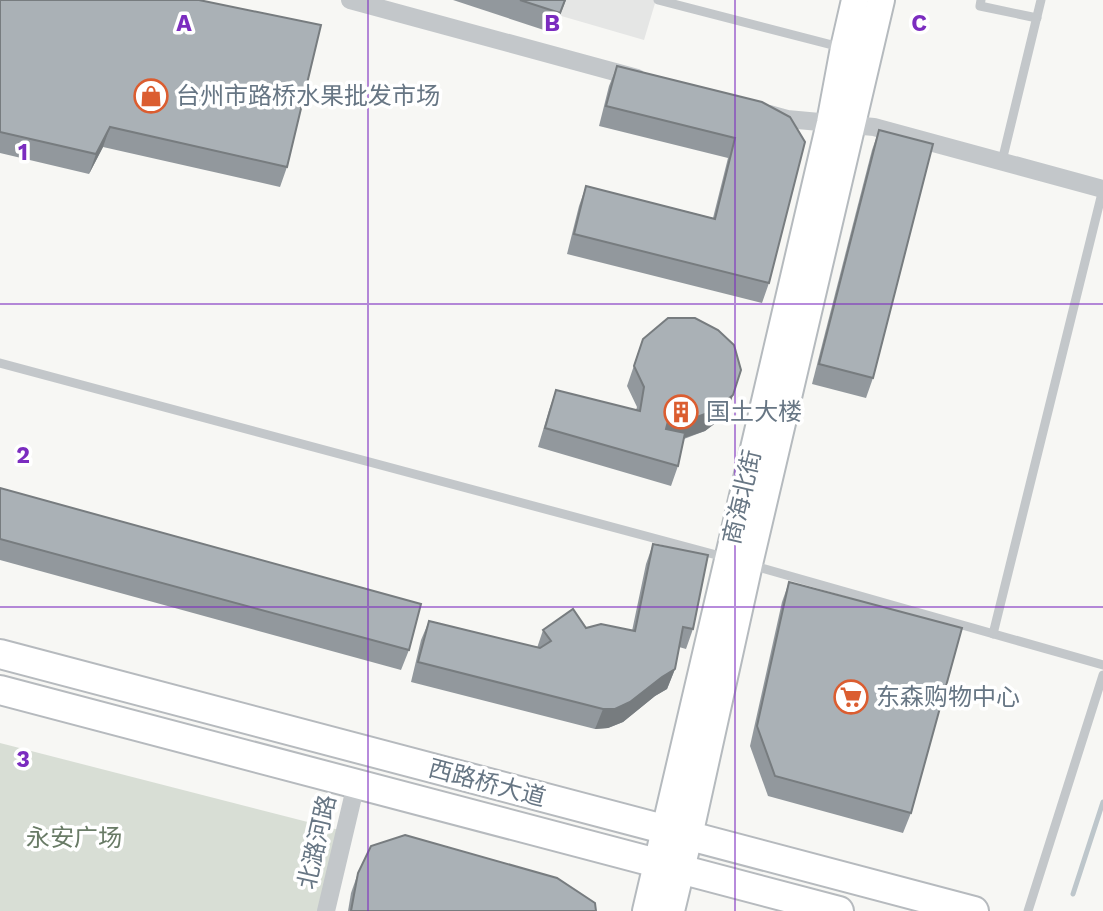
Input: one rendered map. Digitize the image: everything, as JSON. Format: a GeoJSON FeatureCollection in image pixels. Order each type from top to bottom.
{"type":"FeatureCollection","features":[{"type":"Feature","properties":{"kind":"main road","name":"商海北街"},"geometry":{"type":"LineString","coordinates":[[646,911],[669,866],[841,124],[856,52],[855,0]]}},
{"type":"Feature","properties":{"kind":"main road","name":"商海北街"},"geometry":{"type":"LineString","coordinates":[[856,52],[881,0]]}},
{"type":"Feature","properties":{"kind":"main road","name":"西路桥大道"},"geometry":{"type":"LineString","coordinates":[[0,653],[974,911]]}},
{"type":"Feature","properties":{"kind":"main road","name":"西路桥大道"},"geometry":{"type":"LineString","coordinates":[[1,696],[356,783],[839,911]]}},
{"type":"Feature","properties":{"kind":"main road"},"geometry":{"type":"LineString","coordinates":[[669,866],[671,911]]}},
{"type":"Feature","properties":{"kind":"street"},"geometry":{"type":"LineString","coordinates":[[350,0],[391,5],[655,83]]}},
{"type":"Feature","properties":{"kind":"street"},"geometry":{"type":"LineString","coordinates":[[748,108],[787,119],[874,127],[1103,189]]}},
{"type":"Feature","properties":{"kind":"street","name":"北潞河路"},"geometry":{"type":"LineString","coordinates":[[326,911],[356,783]]}},
{"type":"Feature","properties":{"kind":"lane"},"geometry":{"type":"LineString","coordinates":[[659,0],[675,2],[856,52]]}},
{"type":"Feature","properties":{"kind":"lane"},"geometry":{"type":"LineString","coordinates":[[981,0],[980,6],[1037,18]]}},
{"type":"Feature","properties":{"kind":"lane"},"geometry":{"type":"LineString","coordinates":[[1002,162],[1041,0]]}},
{"type":"Feature","properties":{"kind":"lane"},"geometry":{"type":"LineString","coordinates":[[993,634],[1103,189]]}},
{"type":"Feature","properties":{"kind":"lane"},"geometry":{"type":"LineString","coordinates":[[0,363],[738,561],[1103,665]]}},
{"type":"Feature","properties":{"kind":"lane"},"geometry":{"type":"LineString","coordinates":[[1028,911],[1103,675]]}},
{"type":"Feature","properties":{"kind":"shaded area"},"geometry":{"type":"Polygon","coordinates":[[[506,0],[656,0],[644,40],[506,0]]]}},
{"type":"Feature","properties":{"kind":"green space","name":"永安广场"},"geometry":{"type":"Polygon","coordinates":[[[0,743],[339,830],[319,911],[0,911],[0,743]]]}},
{"type":"Feature","properties":{"kind":"building","name":"台州市路桥水果批发市场"},"geometry":{"type":"Polygon","coordinates":[[[0,0],[199,0],[321,25],[287,167],[110,127],[96,154],[0,132],[0,0]]]}},
{"type":"Feature","properties":{"kind":"building"},"geometry":{"type":"Polygon","coordinates":[[[520,0],[565,0],[560,13],[520,0]]]}},
{"type":"Feature","properties":{"kind":"building"},"geometry":{"type":"Polygon","coordinates":[[[617,66],[762,102],[790,117],[805,142],[769,283],[574,234],[586,186],[715,219],[735,138],[606,106],[617,66]]]}},
{"type":"Feature","properties":{"kind":"building"},"geometry":{"type":"Polygon","coordinates":[[[879,130],[933,144],[873,378],[819,364],[879,130]]]}},
{"type":"Feature","properties":{"kind":"building","name":"国土大楼"},"geometry":{"type":"Polygon","coordinates":[[[668,318],[695,318],[718,330],[734,345],[741,370],[733,395],[713,411],[689,420],[669,417],[666,429],[685,433],[678,466],[545,428],[556,390],[640,411],[644,387],[634,366],[643,339],[668,318]]]}},
{"type":"Feature","properties":{"kind":"building"},"geometry":{"type":"Polygon","coordinates":[[[0,488],[421,604],[409,650],[0,539],[0,488]]]}},
{"type":"Feature","properties":{"kind":"building"},"geometry":{"type":"Polygon","coordinates":[[[653,544],[708,555],[693,629],[683,627],[675,669],[630,702],[615,709],[603,709],[418,662],[429,621],[540,648],[551,641],[543,630],[573,609],[586,628],[601,624],[635,631],[653,544]]]}},
{"type":"Feature","properties":{"kind":"building","name":"东森购物中心"},"geometry":{"type":"Polygon","coordinates":[[[789,582],[962,628],[911,813],[775,776],[757,726],[789,582]]]}},
{"type":"Feature","properties":{"kind":"building"},"geometry":{"type":"Polygon","coordinates":[[[405,835],[557,878],[595,903],[596,911],[351,911],[358,873],[371,846],[405,835]]]}},
{"type":"Feature","properties":{"kind":"waterway"},"geometry":{"type":"LineString","coordinates":[[1073,894],[1103,802]]}},
{"type":"Feature","properties":{"kind":"place","name":"台州市路桥水果批发市场"},"geometry":{"type":"Point","coordinates":[151,96]}},
{"type":"Feature","properties":{"kind":"place","name":"国土大楼"},"geometry":{"type":"Point","coordinates":[681,412]}},
{"type":"Feature","properties":{"kind":"place","name":"东森购物中心"},"geometry":{"type":"Point","coordinates":[851,697]}}]}
